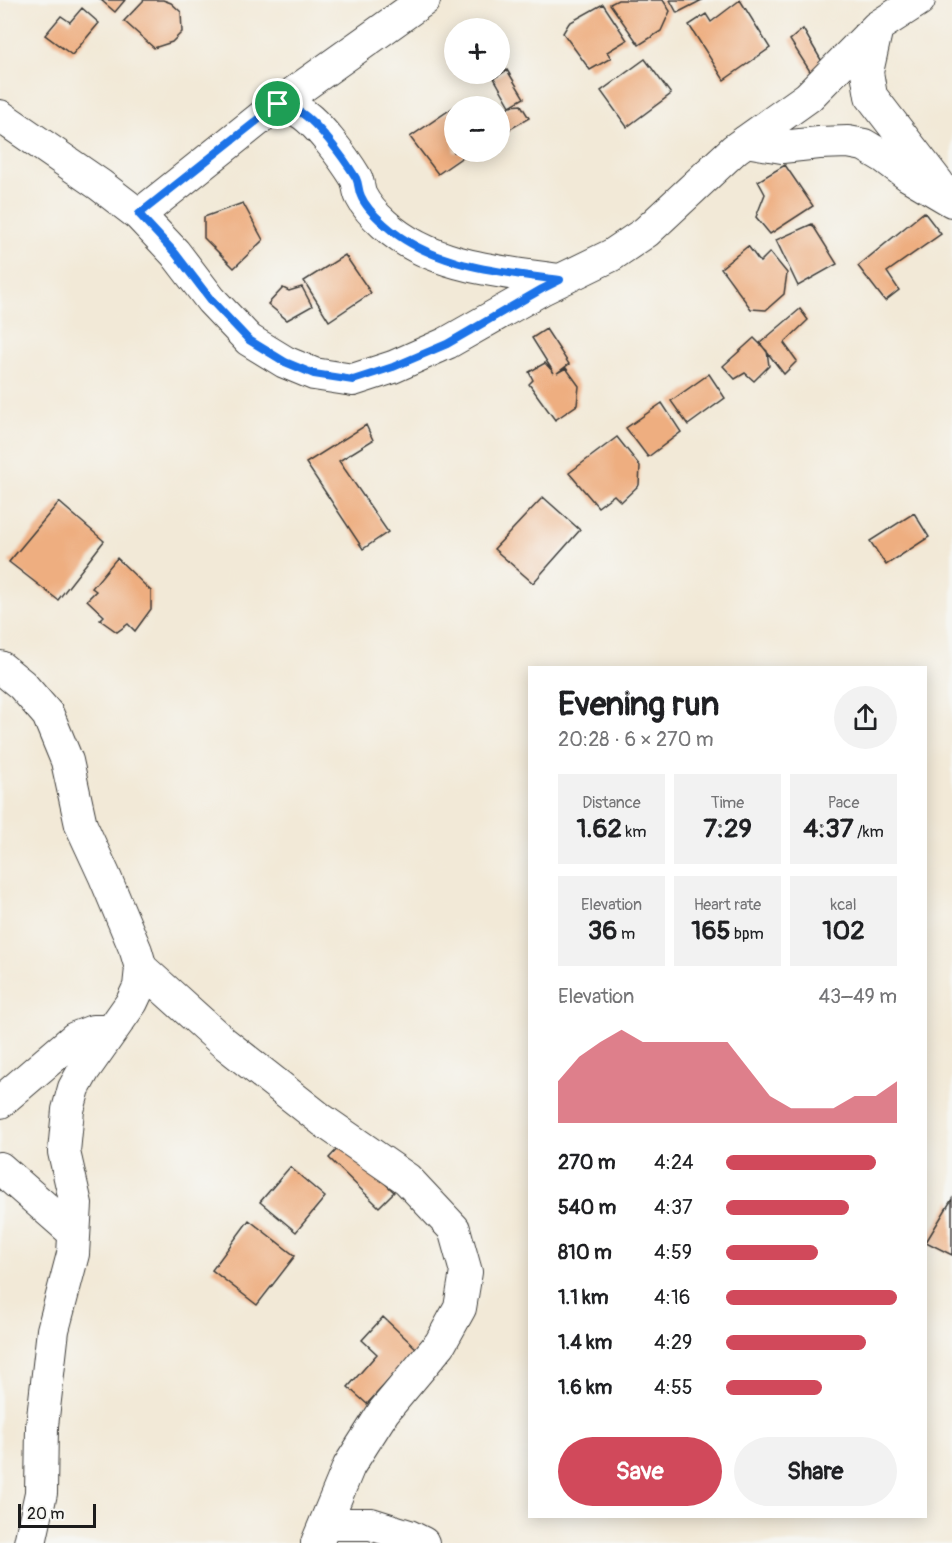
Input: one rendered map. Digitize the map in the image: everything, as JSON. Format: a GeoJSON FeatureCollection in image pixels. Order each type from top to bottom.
{"type":"FeatureCollection","features":[{"type":"Feature","properties":{"kind":"street"},"geometry":{"type":"LineString","coordinates":[[139,214],[278,104],[424,0]]}},
{"type":"Feature","properties":{"kind":"street"},"geometry":{"type":"LineString","coordinates":[[0,116],[139,214],[175,253],[211,300],[249,340],[285,362],[314,374],[353,380],[393,367],[447,344],[542,289],[612,255],[646,232],[735,149],[808,97],[879,15],[919,0]]}},
{"type":"Feature","properties":{"kind":"street"},"geometry":{"type":"LineString","coordinates":[[879,15],[867,72],[871,96],[952,200]]}},
{"type":"Feature","properties":{"kind":"street"},"geometry":{"type":"LineString","coordinates":[[278,104],[297,110],[318,128],[331,142],[358,181],[361,195],[370,210],[385,225],[409,242],[447,260],[494,272],[560,280]]}},
{"type":"Feature","properties":{"kind":"street"},"geometry":{"type":"LineString","coordinates":[[746,141],[782,147],[848,142],[864,145],[908,175],[952,200]]}},
{"type":"Feature","properties":{"kind":"street"},"geometry":{"type":"LineString","coordinates":[[0,667],[22,685],[48,715],[67,761],[81,825],[105,877],[141,968],[139,987],[132,1002],[84,1070],[74,1088],[68,1110],[64,1152],[76,1204],[73,1254],[53,1330],[42,1425],[41,1493],[30,1543]]}},
{"type":"Feature","properties":{"kind":"street"},"geometry":{"type":"LineString","coordinates":[[141,968],[232,1050],[321,1120],[407,1179],[454,1229],[466,1272],[460,1308],[440,1344],[384,1411],[349,1466],[321,1534]]}},
{"type":"Feature","properties":{"kind":"street"},"geometry":{"type":"LineString","coordinates":[[0,1102],[75,1038],[93,1031],[111,1031]]}},
{"type":"Feature","properties":{"kind":"street"},"geometry":{"type":"LineString","coordinates":[[0,1168],[74,1233]]}},
{"type":"Feature","properties":{"kind":"street"},"geometry":{"type":"LineString","coordinates":[[321,1534],[370,1524],[409,1536],[423,1543]]}},
{"type":"Feature","properties":{"kind":"building"},"geometry":{"type":"Polygon","coordinates":[[[101,0],[125,0],[115,12],[101,0]]]}},
{"type":"Feature","properties":{"kind":"building"},"geometry":{"type":"Polygon","coordinates":[[[144,0],[163,0],[171,3],[181,12],[182,32],[172,42],[154,48],[124,21],[144,0]]]}},
{"type":"Feature","properties":{"kind":"building"},"geometry":{"type":"Polygon","coordinates":[[[618,0],[663,0],[670,11],[661,31],[639,45],[610,4],[618,0]]]}},
{"type":"Feature","properties":{"kind":"building"},"geometry":{"type":"Polygon","coordinates":[[[670,0],[702,0],[677,13],[670,0]]]}},
{"type":"Feature","properties":{"kind":"building"},"geometry":{"type":"Polygon","coordinates":[[[740,0],[770,48],[724,80],[689,25],[706,14],[711,22],[740,0]]]}},
{"type":"Feature","properties":{"kind":"building"},"geometry":{"type":"Polygon","coordinates":[[[603,4],[627,40],[607,52],[611,58],[590,70],[563,33],[569,23],[603,4]]]}},
{"type":"Feature","properties":{"kind":"building"},"geometry":{"type":"Polygon","coordinates":[[[82,8],[99,23],[72,55],[45,35],[61,16],[70,22],[82,8]]]}},
{"type":"Feature","properties":{"kind":"building"},"geometry":{"type":"Polygon","coordinates":[[[803,29],[824,65],[813,76],[790,40],[803,29]]]}},
{"type":"Feature","properties":{"kind":"building"},"geometry":{"type":"Polygon","coordinates":[[[645,59],[671,94],[627,127],[601,91],[645,59]]]}},
{"type":"Feature","properties":{"kind":"building"},"geometry":{"type":"Polygon","coordinates":[[[510,75],[524,98],[510,106],[510,96],[504,96],[497,84],[510,84],[510,75]]]}},
{"type":"Feature","properties":{"kind":"building"},"geometry":{"type":"Polygon","coordinates":[[[521,105],[529,118],[510,129],[510,106],[521,105]]]}},
{"type":"Feature","properties":{"kind":"building"},"geometry":{"type":"Polygon","coordinates":[[[444,114],[444,162],[455,162],[438,174],[410,137],[444,114]]]}},
{"type":"Feature","properties":{"kind":"building"},"geometry":{"type":"Polygon","coordinates":[[[785,165],[813,206],[770,234],[756,217],[765,194],[758,181],[785,165]]]}},
{"type":"Feature","properties":{"kind":"building"},"geometry":{"type":"Polygon","coordinates":[[[243,203],[263,240],[234,268],[204,238],[204,217],[243,203]]]}},
{"type":"Feature","properties":{"kind":"building"},"geometry":{"type":"Polygon","coordinates":[[[924,212],[941,234],[887,272],[899,290],[885,301],[858,266],[924,212]]]}},
{"type":"Feature","properties":{"kind":"building"},"geometry":{"type":"Polygon","coordinates":[[[812,224],[837,264],[798,286],[776,240],[812,224]]]}},
{"type":"Feature","properties":{"kind":"building"},"geometry":{"type":"Polygon","coordinates":[[[748,246],[760,262],[770,252],[787,273],[784,294],[766,310],[751,309],[721,268],[748,246]]]}},
{"type":"Feature","properties":{"kind":"building"},"geometry":{"type":"Polygon","coordinates":[[[345,255],[371,293],[329,321],[304,281],[345,255]]]}},
{"type":"Feature","properties":{"kind":"building"},"geometry":{"type":"Polygon","coordinates":[[[302,287],[312,306],[287,320],[268,304],[283,288],[289,291],[302,287]]]}},
{"type":"Feature","properties":{"kind":"building"},"geometry":{"type":"Polygon","coordinates":[[[800,309],[808,320],[784,343],[797,361],[784,374],[760,343],[800,309]]]}},
{"type":"Feature","properties":{"kind":"building"},"geometry":{"type":"Polygon","coordinates":[[[546,329],[569,364],[557,373],[566,368],[579,386],[577,405],[555,420],[529,384],[533,380],[529,372],[545,363],[554,373],[532,338],[546,329]]]}},
{"type":"Feature","properties":{"kind":"building"},"geometry":{"type":"Polygon","coordinates":[[[754,338],[767,351],[769,366],[754,381],[745,373],[735,379],[723,366],[754,338]]]}},
{"type":"Feature","properties":{"kind":"building"},"geometry":{"type":"Polygon","coordinates":[[[709,374],[725,398],[688,425],[671,401],[709,374]]]}},
{"type":"Feature","properties":{"kind":"building"},"geometry":{"type":"Polygon","coordinates":[[[662,403],[681,432],[648,457],[626,428],[662,403]]]}},
{"type":"Feature","properties":{"kind":"building"},"geometry":{"type":"Polygon","coordinates":[[[366,425],[373,440],[339,461],[388,532],[363,549],[306,463],[366,425]]]}},
{"type":"Feature","properties":{"kind":"building"},"geometry":{"type":"Polygon","coordinates":[[[617,437],[640,466],[639,485],[621,502],[614,495],[598,507],[569,473],[617,437]]]}},
{"type":"Feature","properties":{"kind":"building"},"geometry":{"type":"Polygon","coordinates":[[[543,497],[580,530],[533,583],[494,549],[543,497]]]}},
{"type":"Feature","properties":{"kind":"building"},"geometry":{"type":"Polygon","coordinates":[[[59,502],[104,541],[58,600],[9,562],[59,502]]]}},
{"type":"Feature","properties":{"kind":"building"},"geometry":{"type":"Polygon","coordinates":[[[914,513],[929,537],[886,565],[870,541],[914,513]]]}},
{"type":"Feature","properties":{"kind":"building"},"geometry":{"type":"Polygon","coordinates":[[[117,558],[151,591],[151,609],[135,631],[128,624],[117,632],[100,620],[104,616],[87,600],[96,591],[92,588],[117,558]]]}},
{"type":"Feature","properties":{"kind":"building"},"geometry":{"type":"Polygon","coordinates":[[[343,1143],[394,1192],[379,1207],[329,1158],[343,1143]]]}},
{"type":"Feature","properties":{"kind":"building"},"geometry":{"type":"Polygon","coordinates":[[[290,1167],[325,1197],[296,1232],[260,1202],[290,1167]]]}},
{"type":"Feature","properties":{"kind":"building"},"geometry":{"type":"Polygon","coordinates":[[[952,1199],[952,1255],[927,1242],[952,1199]]]}},
{"type":"Feature","properties":{"kind":"building"},"geometry":{"type":"Polygon","coordinates":[[[249,1220],[295,1256],[257,1305],[212,1270],[249,1220]]]}},
{"type":"Feature","properties":{"kind":"building"},"geometry":{"type":"Polygon","coordinates":[[[383,1317],[417,1349],[367,1404],[348,1387],[377,1354],[362,1340],[383,1317]]]}},
{"type":"Feature","properties":{"kind":"route"},"geometry":{"type":"LineString","coordinates":[[278,104],[297,110],[318,128],[331,142],[358,181],[361,195],[370,210],[385,225],[409,242],[447,260],[494,272],[560,280],[447,344],[393,367],[353,380],[314,374],[285,362],[249,340],[211,300],[175,253],[139,214],[278,104]]}}]}
